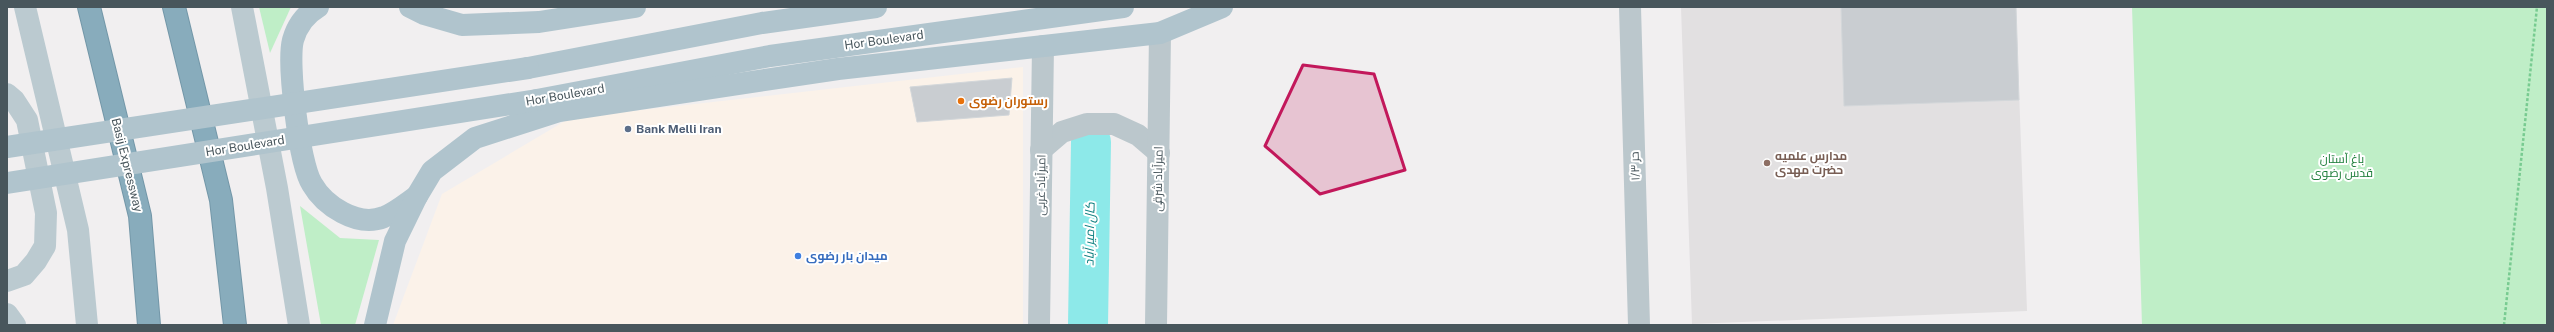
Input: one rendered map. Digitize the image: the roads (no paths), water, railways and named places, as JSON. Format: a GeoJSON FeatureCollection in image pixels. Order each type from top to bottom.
{"type":"FeatureCollection","features":[{"type":"Feature","properties":{"kind":"highway","name":"Basij Expressway"},"geometry":{"type":"LineString","coordinates":[[89,7],[140,216],[149,325]]}},
{"type":"Feature","properties":{"kind":"highway"},"geometry":{"type":"LineString","coordinates":[[174,7],[221,200],[235,325]]}},
{"type":"Feature","properties":{"kind":"main road"},"geometry":{"type":"LineString","coordinates":[[25,7],[78,230],[87,325]]}},
{"type":"Feature","properties":{"kind":"main road"},"geometry":{"type":"LineString","coordinates":[[242,7],[277,188],[300,325]]}},
{"type":"Feature","properties":{"kind":"main road"},"geometry":{"type":"LineString","coordinates":[[318,7],[310,11],[300,24],[291,54],[303,154],[311,183],[325,202],[346,214],[365,219],[383,218],[417,196]]}},
{"type":"Feature","properties":{"kind":"main road"},"geometry":{"type":"LineString","coordinates":[[410,7],[424,14],[462,25],[539,22],[635,7]]}},
{"type":"Feature","properties":{"kind":"main road"},"geometry":{"type":"LineString","coordinates":[[7,147],[528,68],[762,23],[876,7]]}},
{"type":"Feature","properties":{"kind":"main road","name":"Hor Boulevard"},"geometry":{"type":"LineString","coordinates":[[7,183],[537,100],[770,56],[1123,7]]}},
{"type":"Feature","properties":{"kind":"main road"},"geometry":{"type":"LineString","coordinates":[[375,325],[396,241],[417,196],[432,171],[475,138],[558,111],[838,69],[1160,32],[1222,7]]}},
{"type":"Feature","properties":{"kind":"main road"},"geometry":{"type":"LineString","coordinates":[[7,94],[14,100],[27,120],[46,214],[45,246],[36,261],[24,275],[7,281]]}},
{"type":"Feature","properties":{"kind":"main road"},"geometry":{"type":"LineString","coordinates":[[7,314],[15,325]]}},
{"type":"Feature","properties":{"kind":"street","name":"حر ۱/۳"},"geometry":{"type":"LineString","coordinates":[[1630,7],[1640,325]]}},
{"type":"Feature","properties":{"kind":"street","name":"امیرآباد شرقی"},"geometry":{"type":"LineString","coordinates":[[1156,325],[1160,32]]}},
{"type":"Feature","properties":{"kind":"street","name":"امیرآباد غربی"},"geometry":{"type":"LineString","coordinates":[[1039,325],[1043,46]]}},
{"type":"Feature","properties":{"kind":"street"},"geometry":{"type":"LineString","coordinates":[[1042,150],[1062,132],[1087,124],[1114,124],[1138,135],[1159,153]]}},
{"type":"Feature","properties":{"kind":"waterway","name":"کال امیر آباد"},"geometry":{"type":"LineString","coordinates":[[1088,325],[1091,142]]}},
{"type":"Feature","properties":{"kind":"place","name":"رستوران رضوی"},"geometry":{"type":"Point","coordinates":[961,101]}},
{"type":"Feature","properties":{"kind":"place","name":"Bank Melli Iran"},"geometry":{"type":"Point","coordinates":[628,129]}},
{"type":"Feature","properties":{"kind":"place","name":"مدارس علمیه حضرت مهدی"},"geometry":{"type":"Point","coordinates":[1767,163]}},
{"type":"Feature","properties":{"kind":"place","name":"میدان بار رضوی"},"geometry":{"type":"Point","coordinates":[798,256]}},
{"type":"Feature","properties":{"kind":"park label","name":"باغ آستان قدس رضوی"},"geometry":{"type":"Point","coordinates":[2342,166]}}]}
